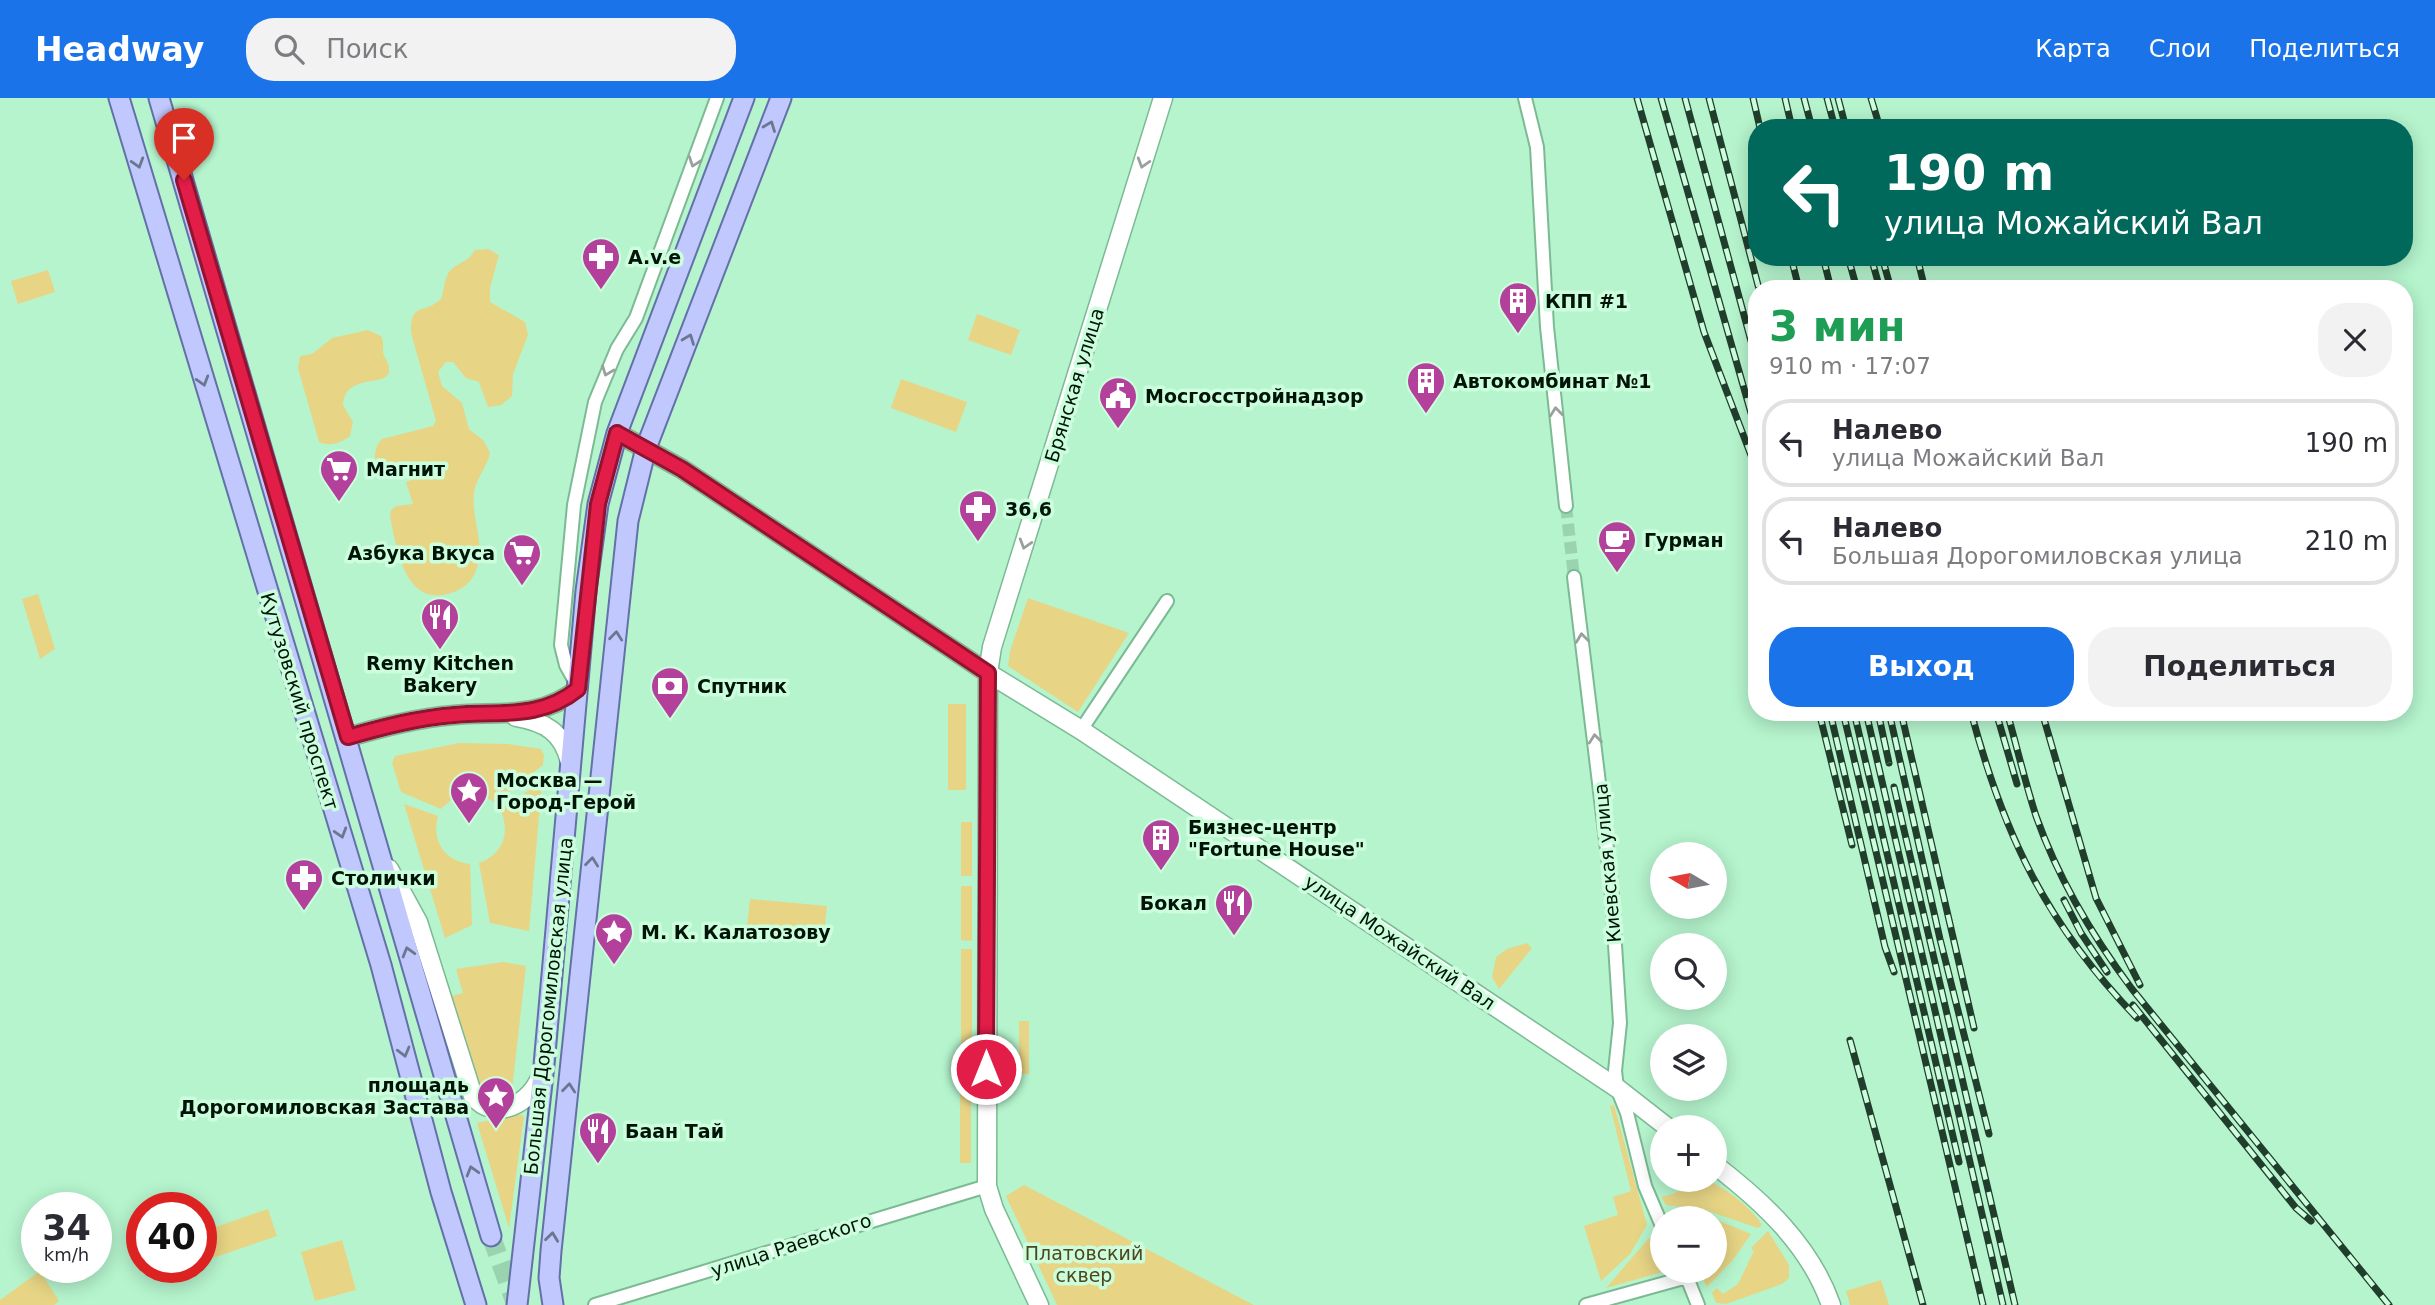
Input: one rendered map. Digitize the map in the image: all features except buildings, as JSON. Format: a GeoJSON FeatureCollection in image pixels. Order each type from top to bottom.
{"type":"FeatureCollection","features":[{"type":"Feature","properties":{"kind":"main road","name":"Кутузовский проспект"},"geometry":{"type":"LineString","coordinates":[[119,98],[381,965],[441,1192],[476,1305]]}},
{"type":"Feature","properties":{"kind":"main road","name":"Кутузовский проспект"},"geometry":{"type":"LineString","coordinates":[[159,98],[348,737],[378,850],[491,1236]]}},
{"type":"Feature","properties":{"kind":"main road","name":"Большая Дорогомиловская улица"},"geometry":{"type":"LineString","coordinates":[[517,1305],[544,1065],[578,687],[598,504],[617,433],[744,98]]}},
{"type":"Feature","properties":{"kind":"main road","name":"Большая Дорогомиловская улица"},"geometry":{"type":"LineString","coordinates":[[553,1305],[549,1278],[551,1251],[628,522],[646,448],[780,98]]}},
{"type":"Feature","properties":{"kind":"street"},"geometry":{"type":"LineString","coordinates":[[502,715],[556,705],[578,687],[562,656],[562,622],[574,505],[595,402],[614,355],[636,318],[717,98]]}},
{"type":"Feature","properties":{"kind":"street","name":"Брянская улица"},"geometry":{"type":"LineString","coordinates":[[1039,1305],[994,1209],[987,1186],[988,673],[992,647],[1163,98]]}},
{"type":"Feature","properties":{"kind":"street"},"geometry":{"type":"LineString","coordinates":[[1525,98],[1537,147],[1548,345],[1566,506]]}},
{"type":"Feature","properties":{"kind":"street","name":"улица Можайский Вал"},"geometry":{"type":"LineString","coordinates":[[617,433],[646,448],[988,673],[1081,730],[1617,1088]]}},
{"type":"Feature","properties":{"kind":"street","name":"Киевская улица"},"geometry":{"type":"LineString","coordinates":[[1574,576],[1611,882],[1620,1023],[1615,1071],[1617,1088],[1627,1113],[1645,1186],[1654,1206]]}},
{"type":"Feature","properties":{"kind":"street"},"geometry":{"type":"LineString","coordinates":[[1081,730],[1167,601]]}},
{"type":"Feature","properties":{"kind":"street"},"geometry":{"type":"LineString","coordinates":[[348,737],[406,720],[457,715],[502,715],[527,719],[554,731],[567,749],[572,772]]}},
{"type":"Feature","properties":{"kind":"street"},"geometry":{"type":"LineString","coordinates":[[378,850],[418,922],[472,1096],[479,1104],[494,1109],[524,1102],[533,1093],[544,1065]]}},
{"type":"Feature","properties":{"kind":"street"},"geometry":{"type":"LineString","coordinates":[[1617,1088],[1652,1115]]}},
{"type":"Feature","properties":{"kind":"street"},"geometry":{"type":"LineString","coordinates":[[1727,1174],[1754,1195],[1792,1236],[1831,1305]]}},
{"type":"Feature","properties":{"kind":"street","name":"улица Раевского"},"geometry":{"type":"LineString","coordinates":[[595,1305],[987,1186]]}},
{"type":"Feature","properties":{"kind":"street"},"geometry":{"type":"LineString","coordinates":[[1586,1305],[1657,1283]]}},
{"type":"Feature","properties":{"kind":"street"},"geometry":{"type":"LineString","coordinates":[[1689,1283],[1698,1305]]}},
{"type":"Feature","properties":{"kind":"green space"},"geometry":{"type":"Polygon","coordinates":[[[488,249],[499,255],[490,288],[490,302],[525,322],[528,335],[513,374],[512,396],[501,405],[488,407],[479,382],[466,378],[453,362],[446,362],[438,372],[442,386],[462,403],[469,429],[484,441],[490,453],[474,493],[479,543],[475,573],[468,583],[458,590],[435,595],[423,592],[413,584],[406,573],[390,517],[391,510],[396,506],[413,504],[406,482],[419,477],[415,472],[383,474],[377,466],[375,452],[382,439],[433,426],[436,421],[411,333],[413,316],[441,299],[446,278],[452,269],[469,258],[475,250],[488,249]]]}},
{"type":"Feature","properties":{"kind":"green space"},"geometry":{"type":"Polygon","coordinates":[[[48,270],[55,292],[18,304],[11,281],[48,270]]]}},
{"type":"Feature","properties":{"kind":"green space"},"geometry":{"type":"Polygon","coordinates":[[[977,314],[1020,330],[1011,355],[968,340],[977,314]]]}},
{"type":"Feature","properties":{"kind":"green space"},"geometry":{"type":"Polygon","coordinates":[[[368,330],[381,336],[389,366],[388,374],[384,378],[360,384],[346,394],[343,405],[353,422],[350,436],[335,444],[319,442],[298,368],[300,356],[312,354],[332,338],[368,330]]]}},
{"type":"Feature","properties":{"kind":"green space"},"geometry":{"type":"Polygon","coordinates":[[[901,379],[967,402],[956,432],[891,408],[901,379]]]}},
{"type":"Feature","properties":{"kind":"green space"},"geometry":{"type":"Polygon","coordinates":[[[38,594],[55,649],[40,659],[22,599],[38,594]]]}},
{"type":"Feature","properties":{"kind":"green space"},"geometry":{"type":"Polygon","coordinates":[[[1028,598],[1129,633],[1078,712],[1008,666],[1010,651],[1028,598]]]}},
{"type":"Feature","properties":{"kind":"green space"},"geometry":{"type":"Polygon","coordinates":[[[948,704],[966,704],[966,790],[948,790],[948,704]]]}},
{"type":"Feature","properties":{"kind":"green space"},"geometry":{"type":"Polygon","coordinates":[[[459,743],[508,744],[541,749],[544,755],[543,765],[495,803],[481,795],[466,794],[453,799],[441,809],[401,792],[392,763],[395,756],[459,743]]]}},
{"type":"Feature","properties":{"kind":"green space"},"geometry":{"type":"Polygon","coordinates":[[[542,782],[529,931],[490,923],[479,863],[494,854],[503,841],[505,826],[500,809],[542,782]]]}},
{"type":"Feature","properties":{"kind":"green space"},"geometry":{"type":"Polygon","coordinates":[[[404,804],[438,816],[437,834],[442,848],[453,859],[470,864],[472,925],[445,938],[404,804]]]}},
{"type":"Feature","properties":{"kind":"green space"},"geometry":{"type":"Polygon","coordinates":[[[961,822],[972,822],[972,876],[961,876],[961,822]]]}},
{"type":"Feature","properties":{"kind":"green space"},"geometry":{"type":"Polygon","coordinates":[[[961,886],[972,886],[972,941],[961,940],[961,886]]]}},
{"type":"Feature","properties":{"kind":"green space"},"geometry":{"type":"Polygon","coordinates":[[[750,899],[827,906],[823,943],[746,936],[750,899]]]}},
{"type":"Feature","properties":{"kind":"green space"},"geometry":{"type":"Polygon","coordinates":[[[1527,943],[1532,948],[1499,989],[1492,977],[1496,957],[1507,949],[1527,943]]]}},
{"type":"Feature","properties":{"kind":"green space"},"geometry":{"type":"Polygon","coordinates":[[[961,949],[972,949],[972,1043],[961,1043],[961,949]]]}},
{"type":"Feature","properties":{"kind":"green space"},"geometry":{"type":"Polygon","coordinates":[[[503,962],[526,966],[512,1090],[506,1096],[488,1100],[479,1093],[452,996],[463,993],[456,969],[503,962]]]}},
{"type":"Feature","properties":{"kind":"green space"},"geometry":{"type":"Polygon","coordinates":[[[1019,1021],[1029,1021],[1029,1074],[1019,1074],[1019,1021]]]}},
{"type":"Feature","properties":{"kind":"green space"},"geometry":{"type":"Polygon","coordinates":[[[960,1054],[971,1054],[971,1163],[960,1163],[960,1054]]]}},
{"type":"Feature","properties":{"kind":"green space"},"geometry":{"type":"Polygon","coordinates":[[[1614,1105],[1647,1225],[1630,1254],[1601,1281],[1584,1226],[1618,1215],[1613,1197],[1631,1191],[1610,1106],[1614,1105]]]}},
{"type":"Feature","properties":{"kind":"green space"},"geometry":{"type":"Polygon","coordinates":[[[518,1114],[524,1116],[509,1228],[477,1123],[518,1114]]]}},
{"type":"Feature","properties":{"kind":"green space","name":"Платовский сквер"},"geometry":{"type":"Polygon","coordinates":[[[1024,1185],[1254,1305],[1057,1305],[1006,1196],[1024,1185]]]}},
{"type":"Feature","properties":{"kind":"green space"},"geometry":{"type":"Polygon","coordinates":[[[1727,1191],[1762,1225],[1758,1228],[1727,1217],[1727,1206],[1666,1205],[1661,1197],[1727,1191]]]}},
{"type":"Feature","properties":{"kind":"green space"},"geometry":{"type":"Polygon","coordinates":[[[268,1209],[277,1236],[217,1257],[217,1227],[268,1209]]]}},
{"type":"Feature","properties":{"kind":"green space"},"geometry":{"type":"Polygon","coordinates":[[[1727,1224],[1751,1234],[1727,1266],[1727,1224]]]}},
{"type":"Feature","properties":{"kind":"green space"},"geometry":{"type":"Polygon","coordinates":[[[1768,1231],[1789,1265],[1789,1278],[1782,1284],[1726,1304],[1716,1303],[1712,1293],[1717,1288],[1723,1294],[1738,1284],[1754,1251],[1751,1248],[1768,1231]]]}},
{"type":"Feature","properties":{"kind":"green space"},"geometry":{"type":"Polygon","coordinates":[[[1648,1239],[1650,1276],[1606,1288],[1648,1239]]]}},
{"type":"Feature","properties":{"kind":"green space"},"geometry":{"type":"Polygon","coordinates":[[[342,1240],[356,1290],[315,1301],[301,1252],[342,1240]]]}},
{"type":"Feature","properties":{"kind":"green space"},"geometry":{"type":"Polygon","coordinates":[[[1881,1280],[1889,1305],[1850,1305],[1846,1291],[1881,1280]]]}},
{"type":"Feature","properties":{"kind":"green space"},"geometry":{"type":"Polygon","coordinates":[[[23,1283],[48,1283],[59,1301],[54,1305],[0,1305],[0,1300],[23,1283]]]}},
{"type":"Feature","properties":{"kind":"tunnel"},"geometry":{"type":"LineString","coordinates":[[1566,506],[1574,577]]}},
{"type":"Feature","properties":{"kind":"tunnel"},"geometry":{"type":"LineString","coordinates":[[491,1236],[516,1305]]}},
{"type":"Feature","properties":{"kind":"railway"},"geometry":{"type":"LineString","coordinates":[[1637,98],[1704,332],[1748,447]]}},
{"type":"Feature","properties":{"kind":"railway"},"geometry":{"type":"LineString","coordinates":[[1661,98],[1748,402]]}},
{"type":"Feature","properties":{"kind":"railway"},"geometry":{"type":"LineString","coordinates":[[1685,98],[1748,330]]}},
{"type":"Feature","properties":{"kind":"railway"},"geometry":{"type":"LineString","coordinates":[[1709,98],[1748,247]]}},
{"type":"Feature","properties":{"kind":"railway"},"geometry":{"type":"LineString","coordinates":[[1753,98],[1758,119]]}},
{"type":"Feature","properties":{"kind":"railway"},"geometry":{"type":"LineString","coordinates":[[1785,98],[1790,119]]}},
{"type":"Feature","properties":{"kind":"railway"},"geometry":{"type":"LineString","coordinates":[[1804,98],[1810,119]]}},
{"type":"Feature","properties":{"kind":"railway"},"geometry":{"type":"LineString","coordinates":[[1827,98],[1833,119]]}},
{"type":"Feature","properties":{"kind":"railway"},"geometry":{"type":"LineString","coordinates":[[1838,98],[1844,119]]}},
{"type":"Feature","properties":{"kind":"railway"},"geometry":{"type":"LineString","coordinates":[[1871,98],[1877,119]]}},
{"type":"Feature","properties":{"kind":"railway"},"geometry":{"type":"LineString","coordinates":[[1753,266],[1757,280]]}},
{"type":"Feature","properties":{"kind":"railway"},"geometry":{"type":"LineString","coordinates":[[1793,266],[1797,280]]}},
{"type":"Feature","properties":{"kind":"railway"},"geometry":{"type":"LineString","coordinates":[[1825,266],[1829,280]]}},
{"type":"Feature","properties":{"kind":"railway"},"geometry":{"type":"LineString","coordinates":[[1851,266],[1854,280]]}},
{"type":"Feature","properties":{"kind":"railway"},"geometry":{"type":"LineString","coordinates":[[1874,266],[1877,280]]}},
{"type":"Feature","properties":{"kind":"railway"},"geometry":{"type":"LineString","coordinates":[[1885,266],[1888,280]]}},
{"type":"Feature","properties":{"kind":"railway"},"geometry":{"type":"LineString","coordinates":[[1919,266],[1923,280]]}},
{"type":"Feature","properties":{"kind":"railway"},"geometry":{"type":"LineString","coordinates":[[1821,721],[1852,845]]}},
{"type":"Feature","properties":{"kind":"railway"},"geometry":{"type":"LineString","coordinates":[[1832,721],[1885,947],[1894,972]]}},
{"type":"Feature","properties":{"kind":"railway"},"geometry":{"type":"LineString","coordinates":[[1845,721],[1983,1305]]}},
{"type":"Feature","properties":{"kind":"railway"},"geometry":{"type":"LineString","coordinates":[[1856,721],[1959,1162]]}},
{"type":"Feature","properties":{"kind":"railway"},"geometry":{"type":"LineString","coordinates":[[1868,721],[2003,1305]]}},
{"type":"Feature","properties":{"kind":"railway"},"geometry":{"type":"LineString","coordinates":[[1880,721],[1889,763]]}},
{"type":"Feature","properties":{"kind":"railway"},"geometry":{"type":"LineString","coordinates":[[1891,721],[1940,939],[1989,1134]]}},
{"type":"Feature","properties":{"kind":"railway"},"geometry":{"type":"LineString","coordinates":[[1903,721],[1974,1028]]}},
{"type":"Feature","properties":{"kind":"railway"},"geometry":{"type":"LineString","coordinates":[[1974,721],[1998,799],[2033,877],[2078,948],[2137,1018]]}},
{"type":"Feature","properties":{"kind":"railway"},"geometry":{"type":"LineString","coordinates":[[1999,721],[2017,784]]}},
{"type":"Feature","properties":{"kind":"railway"},"geometry":{"type":"LineString","coordinates":[[2009,721],[2045,839],[2066,884],[2104,949],[2132,989],[2389,1305]]}},
{"type":"Feature","properties":{"kind":"railway"},"geometry":{"type":"LineString","coordinates":[[2045,721],[2096,898],[2140,985]]}},
{"type":"Feature","properties":{"kind":"railway"},"geometry":{"type":"LineString","coordinates":[[1894,787],[2015,1305]]}},
{"type":"Feature","properties":{"kind":"railway"},"geometry":{"type":"LineString","coordinates":[[2064,900],[2081,933],[2107,972]]}},
{"type":"Feature","properties":{"kind":"railway"},"geometry":{"type":"LineString","coordinates":[[2133,1005],[2296,1208],[2311,1221]]}},
{"type":"Feature","properties":{"kind":"railway"},"geometry":{"type":"LineString","coordinates":[[1850,1040],[1923,1305]]}},
{"type":"Feature","properties":{"kind":"place","name":"A.v.e"},"geometry":{"type":"Point","coordinates":[601,291]}},
{"type":"Feature","properties":{"kind":"place","name":"КПП #1"},"geometry":{"type":"Point","coordinates":[1518,335]}},
{"type":"Feature","properties":{"kind":"place","name":"Автокомбинат №1"},"geometry":{"type":"Point","coordinates":[1426,415]}},
{"type":"Feature","properties":{"kind":"place","name":"Мосгосстройнадзор"},"geometry":{"type":"Point","coordinates":[1118,430]}},
{"type":"Feature","properties":{"kind":"place","name":"Магнит"},"geometry":{"type":"Point","coordinates":[339,503]}},
{"type":"Feature","properties":{"kind":"place","name":"36,6"},"geometry":{"type":"Point","coordinates":[978,543]}},
{"type":"Feature","properties":{"kind":"place","name":"Гурман"},"geometry":{"type":"Point","coordinates":[1617,574]}},
{"type":"Feature","properties":{"kind":"place","name":"Азбука Вкуса"},"geometry":{"type":"Point","coordinates":[522,587]}},
{"type":"Feature","properties":{"kind":"place","name":"Remy Kitchen Bakery"},"geometry":{"type":"Point","coordinates":[440,651]}},
{"type":"Feature","properties":{"kind":"place","name":"Спутник"},"geometry":{"type":"Point","coordinates":[670,720]}},
{"type":"Feature","properties":{"kind":"place","name":"Москва — Город-Герой"},"geometry":{"type":"Point","coordinates":[469,825]}},
{"type":"Feature","properties":{"kind":"place","name":"Бизнес-центр \"Fortune House\""},"geometry":{"type":"Point","coordinates":[1161,872]}},
{"type":"Feature","properties":{"kind":"place","name":"Столички"},"geometry":{"type":"Point","coordinates":[304,912]}},
{"type":"Feature","properties":{"kind":"place","name":"Бокал"},"geometry":{"type":"Point","coordinates":[1234,937]}},
{"type":"Feature","properties":{"kind":"place","name":"М. К. Калатозову"},"geometry":{"type":"Point","coordinates":[614,966]}},
{"type":"Feature","properties":{"kind":"place","name":"площадь Дорогомиловская Застава"},"geometry":{"type":"Point","coordinates":[496,1130]}},
{"type":"Feature","properties":{"kind":"place","name":"Баан Тай"},"geometry":{"type":"Point","coordinates":[598,1165]}},
{"type":"Feature","properties":{"kind":"route"},"geometry":{"type":"LineString","coordinates":[[184,180],[348,737],[406,720],[526,712],[556,705],[578,689],[586,591],[598,504],[603,477],[617,433],[682,469],[988,673],[986,1069]]}}]}
